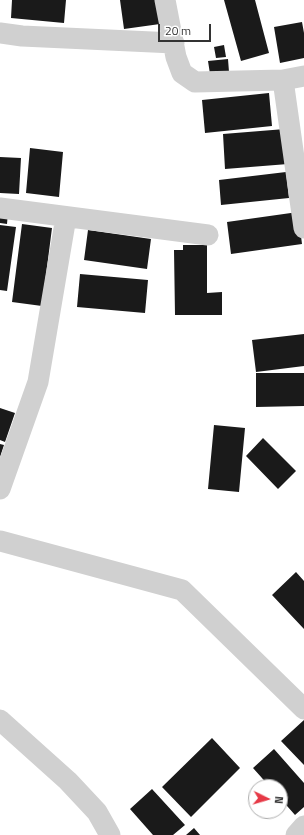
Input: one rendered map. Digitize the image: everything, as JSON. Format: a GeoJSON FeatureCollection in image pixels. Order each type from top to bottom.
{"type":"FeatureCollection","features":[{"type":"Feature","properties":{"kind":"street"},"geometry":{"type":"LineString","coordinates":[[165,0],[176,57],[182,73],[195,82],[283,80],[304,76]]}},
{"type":"Feature","properties":{"kind":"street"},"geometry":{"type":"LineString","coordinates":[[0,33],[22,36],[174,43]]}},
{"type":"Feature","properties":{"kind":"street"},"geometry":{"type":"LineString","coordinates":[[283,80],[304,228]]}},
{"type":"Feature","properties":{"kind":"street"},"geometry":{"type":"LineString","coordinates":[[0,208],[208,235]]}},
{"type":"Feature","properties":{"kind":"street"},"geometry":{"type":"LineString","coordinates":[[0,489],[38,382],[66,217]]}},
{"type":"Feature","properties":{"kind":"street"},"geometry":{"type":"LineString","coordinates":[[0,541],[182,590],[304,709]]}},
{"type":"Feature","properties":{"kind":"street"},"geometry":{"type":"LineString","coordinates":[[0,720],[68,781],[97,812],[110,835]]}},
{"type":"Feature","properties":{"kind":"street"},"geometry":{"type":"LineString","coordinates":[[296,835],[304,826]]}},
{"type":"Feature","properties":{"kind":"building"},"geometry":{"type":"Polygon","coordinates":[[[12,0],[66,0],[64,23],[11,18],[12,0]]]}},
{"type":"Feature","properties":{"kind":"building"},"geometry":{"type":"Polygon","coordinates":[[[120,0],[156,0],[160,24],[124,29],[120,0]]]}},
{"type":"Feature","properties":{"kind":"building"},"geometry":{"type":"Polygon","coordinates":[[[224,0],[255,0],[269,53],[241,61],[224,0]]]}},
{"type":"Feature","properties":{"kind":"building"},"geometry":{"type":"Polygon","coordinates":[[[302,22],[304,33],[304,58],[280,63],[274,27],[302,22]]]}},
{"type":"Feature","properties":{"kind":"building"},"geometry":{"type":"Polygon","coordinates":[[[224,45],[226,57],[216,58],[214,47],[224,45]]]}},
{"type":"Feature","properties":{"kind":"building"},"geometry":{"type":"Polygon","coordinates":[[[228,59],[229,72],[210,74],[208,61],[228,59]]]}},
{"type":"Feature","properties":{"kind":"building"},"geometry":{"type":"Polygon","coordinates":[[[269,93],[272,126],[205,133],[202,100],[269,93]]]}},
{"type":"Feature","properties":{"kind":"building"},"geometry":{"type":"Polygon","coordinates":[[[285,129],[288,164],[225,169],[223,134],[285,129]]]}},
{"type":"Feature","properties":{"kind":"building"},"geometry":{"type":"Polygon","coordinates":[[[30,148],[63,152],[59,197],[26,193],[30,148]]]}},
{"type":"Feature","properties":{"kind":"building"},"geometry":{"type":"Polygon","coordinates":[[[0,157],[21,158],[19,194],[0,193],[0,157]]]}},
{"type":"Feature","properties":{"kind":"building"},"geometry":{"type":"Polygon","coordinates":[[[286,172],[289,198],[221,205],[219,180],[286,172]]]}},
{"type":"Feature","properties":{"kind":"building"},"geometry":{"type":"Polygon","coordinates":[[[0,211],[8,212],[7,224],[0,223],[0,211]]]}},
{"type":"Feature","properties":{"kind":"building"},"geometry":{"type":"Polygon","coordinates":[[[298,212],[302,244],[231,254],[227,222],[298,212]]]}},
{"type":"Feature","properties":{"kind":"building"},"geometry":{"type":"Polygon","coordinates":[[[22,224],[52,228],[42,306],[12,302],[22,224]]]}},
{"type":"Feature","properties":{"kind":"building"},"geometry":{"type":"Polygon","coordinates":[[[0,225],[16,227],[7,291],[0,290],[0,225]]]}},
{"type":"Feature","properties":{"kind":"building"},"geometry":{"type":"Polygon","coordinates":[[[88,230],[151,239],[147,269],[84,260],[88,230]]]}},
{"type":"Feature","properties":{"kind":"building"},"geometry":{"type":"Polygon","coordinates":[[[183,245],[207,245],[207,293],[222,292],[222,315],[175,315],[174,250],[183,250],[183,245]]]}},
{"type":"Feature","properties":{"kind":"building"},"geometry":{"type":"Polygon","coordinates":[[[80,274],[148,280],[145,313],[77,307],[80,274]]]}},
{"type":"Feature","properties":{"kind":"building"},"geometry":{"type":"Polygon","coordinates":[[[304,334],[304,366],[256,372],[252,340],[304,334]]]}},
{"type":"Feature","properties":{"kind":"building"},"geometry":{"type":"Polygon","coordinates":[[[256,373],[304,373],[304,406],[256,407],[256,373]]]}},
{"type":"Feature","properties":{"kind":"building"},"geometry":{"type":"Polygon","coordinates":[[[0,408],[15,413],[5,442],[0,440],[0,408]]]}},
{"type":"Feature","properties":{"kind":"building"},"geometry":{"type":"Polygon","coordinates":[[[214,425],[245,428],[239,492],[208,489],[214,425]]]}},
{"type":"Feature","properties":{"kind":"building"},"geometry":{"type":"Polygon","coordinates":[[[263,438],[296,471],[278,489],[246,456],[263,438]]]}},
{"type":"Feature","properties":{"kind":"building"},"geometry":{"type":"Polygon","coordinates":[[[0,444],[4,445],[0,457],[0,444]]]}},
{"type":"Feature","properties":{"kind":"building"},"geometry":{"type":"Polygon","coordinates":[[[296,572],[304,581],[304,629],[272,595],[296,572]]]}},
{"type":"Feature","properties":{"kind":"building"},"geometry":{"type":"Polygon","coordinates":[[[304,720],[304,765],[281,741],[304,720]]]}},
{"type":"Feature","properties":{"kind":"building"},"geometry":{"type":"Polygon","coordinates":[[[212,738],[240,768],[191,817],[162,787],[212,738]]]}},
{"type":"Feature","properties":{"kind":"building"},"geometry":{"type":"Polygon","coordinates":[[[274,749],[304,783],[304,807],[295,815],[288,807],[288,779],[263,779],[253,768],[274,749]]]}},
{"type":"Feature","properties":{"kind":"building"},"geometry":{"type":"Polygon","coordinates":[[[152,789],[185,825],[173,835],[153,835],[130,809],[152,789]]]}},
{"type":"Feature","properties":{"kind":"building"},"geometry":{"type":"Polygon","coordinates":[[[194,828],[200,835],[186,835],[194,828]]]}}]}
